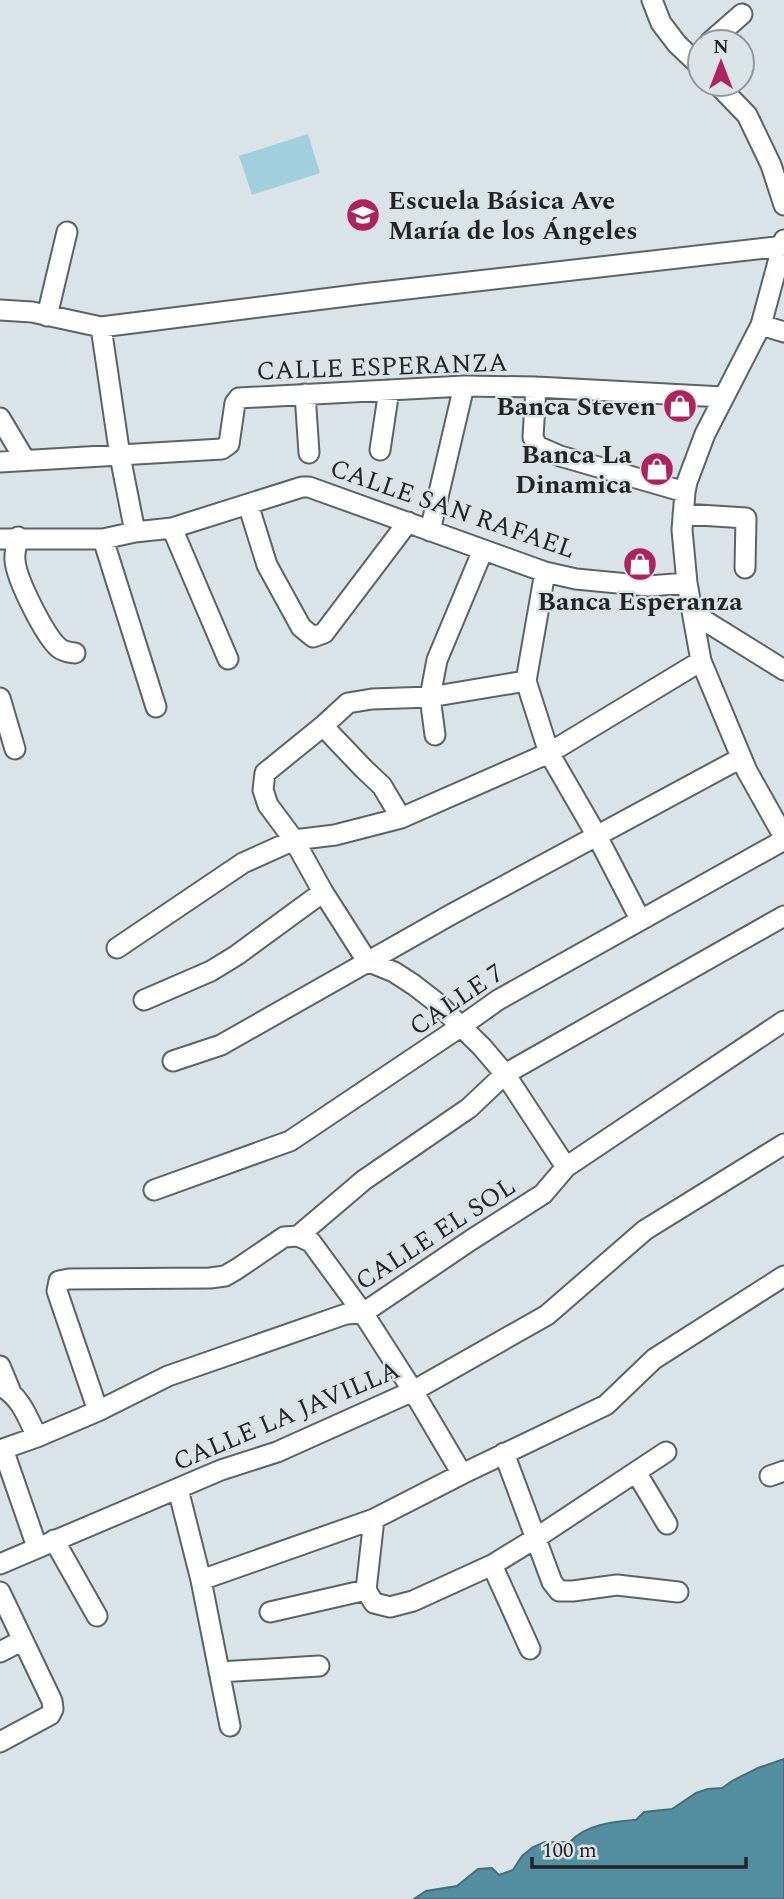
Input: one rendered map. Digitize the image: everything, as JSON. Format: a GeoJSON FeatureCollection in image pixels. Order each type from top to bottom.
{"type":"FeatureCollection","features":[{"type":"Feature","properties":{"kind":"street"},"geometry":{"type":"LineString","coordinates":[[652,0],[661,23],[677,44],[686,50]]}},
{"type":"Feature","properties":{"kind":"street"},"geometry":{"type":"LineString","coordinates":[[727,28],[742,15]]}},
{"type":"Feature","properties":{"kind":"street"},"geometry":{"type":"LineString","coordinates":[[731,98],[747,115],[771,165],[784,205]]}},
{"type":"Feature","properties":{"kind":"street"},"geometry":{"type":"LineString","coordinates":[[47,316],[67,232]]}},
{"type":"Feature","properties":{"kind":"street"},"geometry":{"type":"LineString","coordinates":[[784,240],[761,325],[705,434],[685,492],[682,514],[687,583],[701,661],[741,758],[784,839]]}},
{"type":"Feature","properties":{"kind":"street"},"geometry":{"type":"LineString","coordinates":[[0,310],[32,312],[101,327],[784,246]]}},
{"type":"Feature","properties":{"kind":"street"},"geometry":{"type":"LineString","coordinates":[[761,325],[784,332]]}},
{"type":"Feature","properties":{"kind":"street"},"geometry":{"type":"LineString","coordinates":[[101,327],[120,456],[135,532]]}},
{"type":"Feature","properties":{"kind":"street"},"geometry":{"type":"LineString","coordinates":[[430,531],[464,386]]}},
{"type":"Feature","properties":{"kind":"street","name":"CALLE ESPERANZA"},"geometry":{"type":"LineString","coordinates":[[0,462],[222,449],[229,444],[236,399],[464,386],[723,397]]}},
{"type":"Feature","properties":{"kind":"street"},"geometry":{"type":"LineString","coordinates":[[537,387],[533,438],[537,446],[560,456],[685,492]]}},
{"type":"Feature","properties":{"kind":"street"},"geometry":{"type":"LineString","coordinates":[[380,450],[389,390]]}},
{"type":"Feature","properties":{"kind":"street"},"geometry":{"type":"LineString","coordinates":[[305,394],[309,453]]}},
{"type":"Feature","properties":{"kind":"street"},"geometry":{"type":"LineString","coordinates":[[0,418],[25,460]]}},
{"type":"Feature","properties":{"kind":"street","name":"CALLE SAN RAFAEL"},"geometry":{"type":"LineString","coordinates":[[9,538],[103,539],[172,528],[309,486],[545,572],[576,579],[649,586],[687,583]]}},
{"type":"Feature","properties":{"kind":"street"},"geometry":{"type":"LineString","coordinates":[[248,504],[267,565],[301,627],[313,637],[324,633],[408,522]]}},
{"type":"Feature","properties":{"kind":"street"},"geometry":{"type":"LineString","coordinates":[[682,514],[746,518],[745,568]]}},
{"type":"Feature","properties":{"kind":"street"},"geometry":{"type":"LineString","coordinates":[[172,528],[228,659]]}},
{"type":"Feature","properties":{"kind":"street"},"geometry":{"type":"LineString","coordinates":[[9,538],[18,575],[49,638],[62,651],[75,653]]}},
{"type":"Feature","properties":{"kind":"street"},"geometry":{"type":"LineString","coordinates":[[103,539],[156,707]]}},
{"type":"Feature","properties":{"kind":"street"},"geometry":{"type":"LineString","coordinates":[[435,735],[430,697],[437,660],[483,550]]}},
{"type":"Feature","properties":{"kind":"street"},"geometry":{"type":"LineString","coordinates":[[545,572],[526,681],[549,753],[597,836],[640,919]]}},
{"type":"Feature","properties":{"kind":"street"},"geometry":{"type":"LineString","coordinates":[[694,614],[784,670]]}},
{"type":"Feature","properties":{"kind":"street"},"geometry":{"type":"LineString","coordinates":[[117,948],[243,863],[294,840],[335,835],[401,818],[549,753],[701,661]]}},
{"type":"Feature","properties":{"kind":"street"},"geometry":{"type":"LineString","coordinates":[[526,681],[430,697],[372,699],[348,703],[265,773],[263,790],[268,804],[294,840],[367,961],[394,972],[414,985],[436,1002],[482,1047],[505,1074],[566,1167]]}},
{"type":"Feature","properties":{"kind":"street"},"geometry":{"type":"LineString","coordinates":[[0,698],[15,749]]}},
{"type":"Feature","properties":{"kind":"street"},"geometry":{"type":"LineString","coordinates":[[323,726],[382,786],[401,818]]}},
{"type":"Feature","properties":{"kind":"street"},"geometry":{"type":"LineString","coordinates":[[173,1061],[220,1045],[367,961],[741,758]]}},
{"type":"Feature","properties":{"kind":"street","name":"CALLE 7"},"geometry":{"type":"LineString","coordinates":[[154,1191],[290,1141],[498,1000],[784,839]]}},
{"type":"Feature","properties":{"kind":"street"},"geometry":{"type":"LineString","coordinates":[[144,1000],[211,971],[237,956],[323,892]]}},
{"type":"Feature","properties":{"kind":"street"},"geometry":{"type":"LineString","coordinates":[[298,1236],[364,1180],[469,1108],[505,1074],[784,916]]}},
{"type":"Feature","properties":{"kind":"street","name":"CALLE EL SOL"},"geometry":{"type":"LineString","coordinates":[[2,1450],[98,1411],[168,1376],[346,1314],[363,1313],[543,1194],[566,1167],[784,1021]]}},
{"type":"Feature","properties":{"kind":"street","name":"CALLE LA JAVILLA"},"geometry":{"type":"LineString","coordinates":[[0,1563],[221,1470],[277,1452],[413,1391],[547,1315],[645,1230],[784,1144]]}},
{"type":"Feature","properties":{"kind":"street"},"geometry":{"type":"LineString","coordinates":[[98,1411],[57,1291],[59,1281],[225,1276],[284,1237],[298,1236],[312,1242],[363,1313],[462,1474]]}},
{"type":"Feature","properties":{"kind":"street"},"geometry":{"type":"LineString","coordinates":[[201,1580],[374,1519],[504,1453],[607,1405],[654,1359],[783,1284]]}},
{"type":"Feature","properties":{"kind":"street"},"geometry":{"type":"LineString","coordinates":[[0,1366],[5,1388],[22,1407],[37,1437]]}},
{"type":"Feature","properties":{"kind":"street"},"geometry":{"type":"LineString","coordinates":[[2,1450],[46,1544],[97,1616]]}},
{"type":"Feature","properties":{"kind":"street"},"geometry":{"type":"LineString","coordinates":[[374,1519],[366,1590],[374,1603],[390,1607],[413,1601],[492,1565],[666,1452]]}},
{"type":"Feature","properties":{"kind":"street"},"geometry":{"type":"LineString","coordinates":[[504,1453],[552,1582],[559,1591],[617,1585],[678,1592]]}},
{"type":"Feature","properties":{"kind":"street"},"geometry":{"type":"LineString","coordinates":[[636,1472],[667,1524]]}},
{"type":"Feature","properties":{"kind":"street"},"geometry":{"type":"LineString","coordinates":[[178,1489],[201,1580],[230,1726]]}},
{"type":"Feature","properties":{"kind":"street"},"geometry":{"type":"LineString","coordinates":[[492,1565],[530,1649]]}},
{"type":"Feature","properties":{"kind":"street"},"geometry":{"type":"LineString","coordinates":[[270,1612],[366,1590]]}},
{"type":"Feature","properties":{"kind":"street"},"geometry":{"type":"LineString","coordinates":[[0,1592],[52,1701],[53,1709],[50,1715],[0,1742]]}},
{"type":"Feature","properties":{"kind":"street"},"geometry":{"type":"LineString","coordinates":[[0,1652],[23,1640]]}},
{"type":"Feature","properties":{"kind":"street"},"geometry":{"type":"LineString","coordinates":[[219,1672],[319,1666]]}},
{"type":"Feature","properties":{"kind":"shaded area"},"geometry":{"type":"Polygon","coordinates":[[[308,134],[320,173],[252,195],[239,156],[308,134]]]}},
{"type":"Feature","properties":{"kind":"shaded area"},"geometry":{"type":"Polygon","coordinates":[[[784,1759],[784,1899],[414,1899],[426,1891],[457,1886],[478,1869],[492,1868],[499,1875],[513,1870],[522,1856],[545,1842],[570,1842],[592,1828],[636,1820],[644,1812],[672,1809],[696,1793],[722,1788],[758,1768],[784,1759]]]}},
{"type":"Feature","properties":{"kind":"place","name":"Escuela Básica Ave María de los Ángeles"},"geometry":{"type":"Point","coordinates":[363,215]}},
{"type":"Feature","properties":{"kind":"place","name":"Banca Steven"},"geometry":{"type":"Point","coordinates":[680,406]}},
{"type":"Feature","properties":{"kind":"place","name":"Banca La Dinamica"},"geometry":{"type":"Point","coordinates":[657,469]}},
{"type":"Feature","properties":{"kind":"place","name":"Banca Esperanza"},"geometry":{"type":"Point","coordinates":[640,564]}}]}
